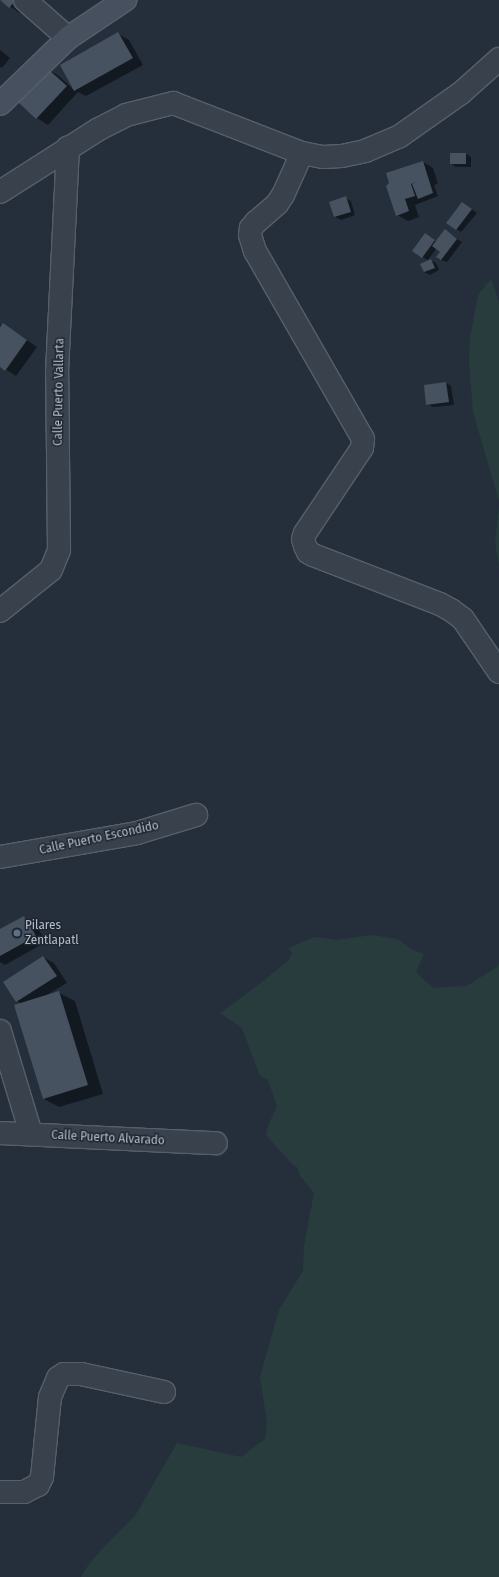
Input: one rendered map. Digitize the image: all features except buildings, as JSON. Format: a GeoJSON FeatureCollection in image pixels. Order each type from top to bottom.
{"type":"FeatureCollection","features":[{"type":"Feature","properties":{"kind":"main road"},"geometry":{"type":"LineString","coordinates":[[0,104],[68,38],[125,0]]}},
{"type":"Feature","properties":{"kind":"street"},"geometry":{"type":"LineString","coordinates":[[26,0],[68,38]]}},
{"type":"Feature","properties":{"kind":"street"},"geometry":{"type":"LineString","coordinates":[[0,192],[68,147],[126,115],[173,103],[302,153],[323,157],[342,156],[365,151],[400,136],[461,93],[499,59]]}},
{"type":"Feature","properties":{"kind":"street","name":"Calle Puerto Vallarta"},"geometry":{"type":"LineString","coordinates":[[0,611],[51,570],[59,550],[57,372],[68,147]]}},
{"type":"Feature","properties":{"kind":"street"},"geometry":{"type":"LineString","coordinates":[[302,153],[283,195],[277,204],[251,228],[250,235],[255,251],[362,439],[362,448],[305,533],[303,539],[305,546],[308,552],[313,555],[440,604],[451,610],[463,619],[499,672]]}},
{"type":"Feature","properties":{"kind":"street","name":"Calle Puerto Escondido"},"geometry":{"type":"LineString","coordinates":[[0,857],[137,833],[196,815]]}},
{"type":"Feature","properties":{"kind":"street"},"geometry":{"type":"LineString","coordinates":[[0,1031],[31,1134]]}},
{"type":"Feature","properties":{"kind":"street","name":"Calle Puerto Alvarado"},"geometry":{"type":"LineString","coordinates":[[0,1133],[216,1142]]}},
{"type":"Feature","properties":{"kind":"street"},"geometry":{"type":"LineString","coordinates":[[0,1492],[24,1492],[38,1485],[42,1477],[50,1397],[56,1382],[64,1374],[81,1374],[164,1392]]}},
{"type":"Feature","properties":{"kind":"green space"},"geometry":{"type":"Polygon","coordinates":[[[491,279],[499,301],[499,501],[473,412],[469,362],[470,338],[478,295],[491,279]]]}},
{"type":"Feature","properties":{"kind":"green space"},"geometry":{"type":"Polygon","coordinates":[[[499,506],[499,565],[495,543],[499,506]]]}},
{"type":"Feature","properties":{"kind":"green space"},"geometry":{"type":"Polygon","coordinates":[[[372,935],[397,939],[413,950],[424,954],[416,972],[433,988],[467,986],[497,967],[499,963],[499,1577],[81,1577],[102,1549],[135,1516],[177,1443],[241,1457],[265,1439],[267,1423],[260,1377],[279,1310],[303,1271],[304,1246],[314,1193],[301,1177],[297,1167],[293,1165],[266,1135],[268,1126],[277,1106],[268,1080],[260,1076],[242,1028],[220,1013],[288,961],[292,953],[289,948],[314,937],[337,940],[372,935]]]}},
{"type":"Feature","properties":{"kind":"place","name":"Pilares Zentlapatl"},"geometry":{"type":"Point","coordinates":[17,933]}}]}
